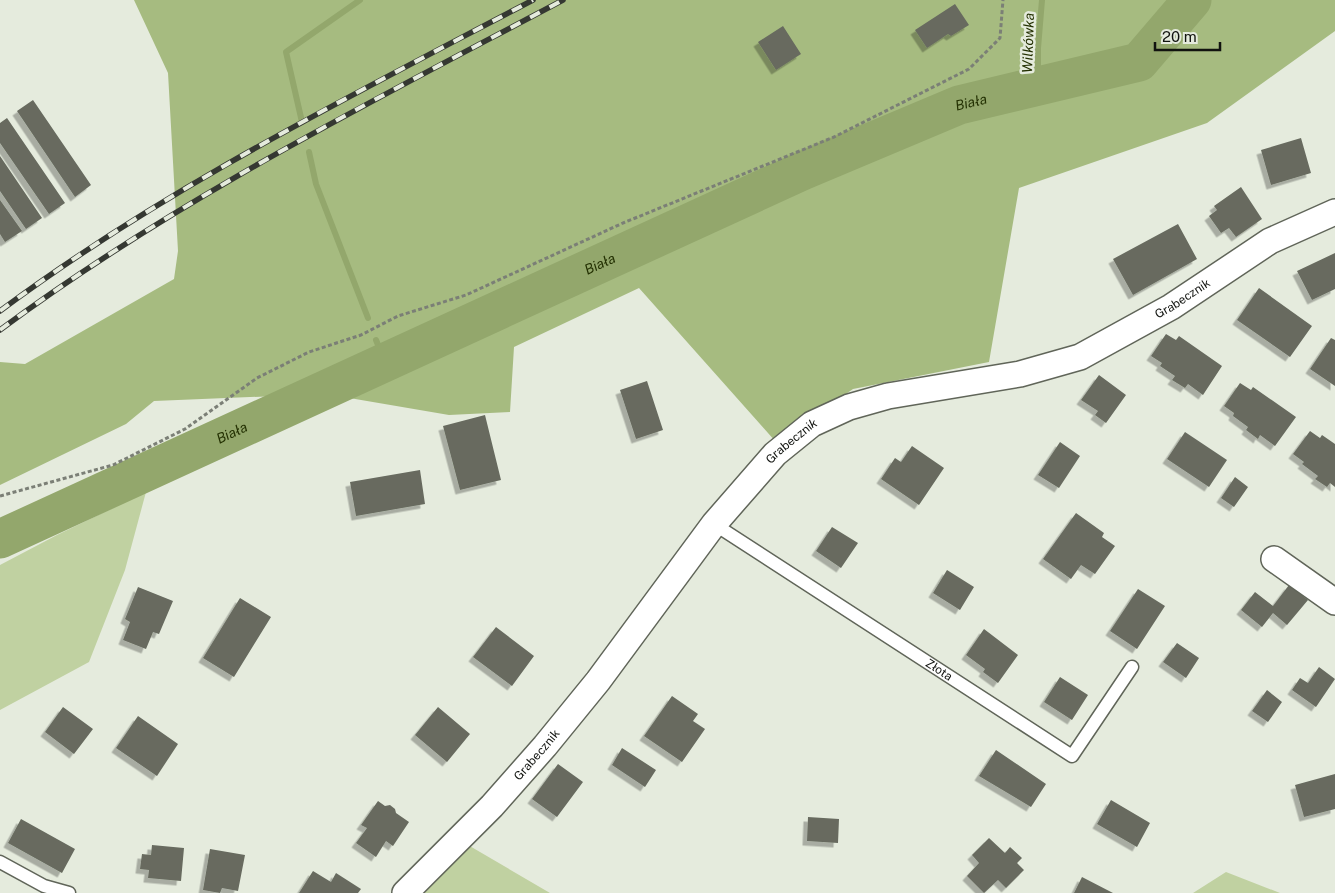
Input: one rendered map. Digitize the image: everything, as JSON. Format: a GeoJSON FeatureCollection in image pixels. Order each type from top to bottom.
{"type":"FeatureCollection","features":[{"type":"Feature","properties":{"kind":"street","name":"Grabecznik"},"geometry":{"type":"LineString","coordinates":[[405,893],[492,806],[545,746],[603,675],[714,524],[775,454],[812,424],[849,407],[888,396],[1020,374],[1080,357],[1171,307],[1270,241],[1335,212]]}},
{"type":"Feature","properties":{"kind":"street"},"geometry":{"type":"LineString","coordinates":[[1274,559],[1335,602]]}},
{"type":"Feature","properties":{"kind":"lane","name":"Złota"},"geometry":{"type":"LineString","coordinates":[[714,524],[1072,756],[1132,667]]}},
{"type":"Feature","properties":{"kind":"lane"},"geometry":{"type":"LineString","coordinates":[[0,862],[44,886],[69,893]]}},
{"type":"Feature","properties":{"kind":"path"},"geometry":{"type":"LineString","coordinates":[[0,496],[113,465],[186,429],[257,378],[309,352],[361,334],[398,316],[466,295],[623,223],[834,137],[888,111],[969,69],[1000,38],[1003,0]]}},
{"type":"Feature","properties":{"kind":"green space"},"geometry":{"type":"Polygon","coordinates":[[[134,0],[1335,0],[1335,31],[1207,123],[1019,188],[989,362],[853,389],[776,442],[639,288],[514,347],[510,412],[449,415],[326,394],[154,401],[126,424],[0,485],[0,362],[25,364],[174,279],[178,251],[168,73],[134,0]]]}},
{"type":"Feature","properties":{"kind":"green space"},"geometry":{"type":"Polygon","coordinates":[[[146,492],[125,570],[89,662],[0,710],[0,565],[146,492]]]}},
{"type":"Feature","properties":{"kind":"green space"},"geometry":{"type":"Polygon","coordinates":[[[468,845],[550,893],[420,893],[468,845]]]}},
{"type":"Feature","properties":{"kind":"green space"},"geometry":{"type":"Polygon","coordinates":[[[1226,872],[1280,893],[1193,893],[1226,872]]]}},
{"type":"Feature","properties":{"kind":"building"},"geometry":{"type":"Polygon","coordinates":[[[955,4],[969,25],[951,36],[948,34],[927,48],[915,30],[955,4]]]}},
{"type":"Feature","properties":{"kind":"building"},"geometry":{"type":"Polygon","coordinates":[[[783,26],[801,54],[776,70],[758,42],[783,26]]]}},
{"type":"Feature","properties":{"kind":"building"},"geometry":{"type":"Polygon","coordinates":[[[33,100],[91,185],[75,197],[17,111],[33,100]]]}},
{"type":"Feature","properties":{"kind":"building"},"geometry":{"type":"Polygon","coordinates":[[[7,118],[65,203],[49,214],[0,143],[0,123],[7,118]]]}},
{"type":"Feature","properties":{"kind":"building"},"geometry":{"type":"Polygon","coordinates":[[[1301,138],[1311,173],[1271,185],[1261,150],[1301,138]]]}},
{"type":"Feature","properties":{"kind":"building"},"geometry":{"type":"Polygon","coordinates":[[[0,156],[42,218],[26,229],[0,191],[0,156]]]}},
{"type":"Feature","properties":{"kind":"building"},"geometry":{"type":"Polygon","coordinates":[[[1241,187],[1262,219],[1236,237],[1229,228],[1221,233],[1209,216],[1217,210],[1214,206],[1241,187]]]}},
{"type":"Feature","properties":{"kind":"building"},"geometry":{"type":"Polygon","coordinates":[[[0,200],[22,231],[5,242],[0,234],[0,200]]]}},
{"type":"Feature","properties":{"kind":"building"},"geometry":{"type":"Polygon","coordinates":[[[1178,224],[1197,259],[1133,295],[1113,259],[1178,224]]]}},
{"type":"Feature","properties":{"kind":"building"},"geometry":{"type":"Polygon","coordinates":[[[1335,253],[1335,289],[1312,300],[1297,271],[1335,253]]]}},
{"type":"Feature","properties":{"kind":"building"},"geometry":{"type":"Polygon","coordinates":[[[1259,288],[1312,326],[1290,357],[1237,320],[1259,288]]]}},
{"type":"Feature","properties":{"kind":"building"},"geometry":{"type":"Polygon","coordinates":[[[1166,334],[1176,340],[1179,336],[1222,366],[1203,395],[1188,384],[1185,388],[1172,380],[1175,376],[1160,366],[1162,363],[1151,356],[1166,334]]]}},
{"type":"Feature","properties":{"kind":"building"},"geometry":{"type":"Polygon","coordinates":[[[1331,338],[1335,340],[1335,386],[1310,369],[1331,338]]]}},
{"type":"Feature","properties":{"kind":"building"},"geometry":{"type":"Polygon","coordinates":[[[1099,375],[1126,395],[1106,423],[1095,415],[1098,411],[1081,400],[1099,375]]]}},
{"type":"Feature","properties":{"kind":"building"},"geometry":{"type":"Polygon","coordinates":[[[647,381],[663,430],[636,439],[620,390],[647,381]]]}},
{"type":"Feature","properties":{"kind":"building"},"geometry":{"type":"Polygon","coordinates":[[[1240,383],[1251,390],[1253,387],[1296,417],[1275,446],[1260,435],[1258,439],[1246,430],[1248,427],[1233,416],[1234,413],[1224,406],[1240,383]]]}},
{"type":"Feature","properties":{"kind":"building"},"geometry":{"type":"Polygon","coordinates":[[[485,415],[501,480],[460,490],[443,426],[485,415]]]}},
{"type":"Feature","properties":{"kind":"building"},"geometry":{"type":"Polygon","coordinates":[[[1310,431],[1320,438],[1322,435],[1335,444],[1335,487],[1330,483],[1327,487],[1315,479],[1318,476],[1302,464],[1304,462],[1293,454],[1310,431]]]}},
{"type":"Feature","properties":{"kind":"building"},"geometry":{"type":"Polygon","coordinates":[[[1185,432],[1227,460],[1209,487],[1167,459],[1185,432]]]}},
{"type":"Feature","properties":{"kind":"building"},"geometry":{"type":"Polygon","coordinates":[[[1060,442],[1080,456],[1059,488],[1038,475],[1060,442]]]}},
{"type":"Feature","properties":{"kind":"building"},"geometry":{"type":"Polygon","coordinates":[[[912,446],[944,468],[919,505],[881,479],[895,458],[901,462],[912,446]]]}},
{"type":"Feature","properties":{"kind":"building"},"geometry":{"type":"Polygon","coordinates":[[[420,470],[425,504],[356,516],[350,482],[420,470]]]}},
{"type":"Feature","properties":{"kind":"building"},"geometry":{"type":"Polygon","coordinates":[[[1235,477],[1248,487],[1234,507],[1221,498],[1235,477]]]}},
{"type":"Feature","properties":{"kind":"building"},"geometry":{"type":"Polygon","coordinates":[[[1076,513],[1104,533],[1102,537],[1115,546],[1095,574],[1081,565],[1071,579],[1043,559],[1076,513]]]}},
{"type":"Feature","properties":{"kind":"building"},"geometry":{"type":"Polygon","coordinates":[[[832,527],[858,543],[841,568],[816,551],[832,527]]]}},
{"type":"Feature","properties":{"kind":"building"},"geometry":{"type":"Polygon","coordinates":[[[947,570],[974,587],[960,610],[933,593],[947,570]]]}},
{"type":"Feature","properties":{"kind":"building"},"geometry":{"type":"Polygon","coordinates":[[[1289,585],[1308,600],[1287,625],[1273,613],[1262,627],[1241,610],[1255,592],[1273,606],[1289,585]]]}},
{"type":"Feature","properties":{"kind":"building"},"geometry":{"type":"Polygon","coordinates":[[[138,587],[173,601],[159,634],[153,632],[146,649],[123,640],[130,622],[125,619],[138,587]]]}},
{"type":"Feature","properties":{"kind":"building"},"geometry":{"type":"Polygon","coordinates":[[[1138,589],[1165,606],[1137,649],[1110,631],[1138,589]]]}},
{"type":"Feature","properties":{"kind":"building"},"geometry":{"type":"Polygon","coordinates":[[[240,598],[271,617],[234,677],[203,658],[240,598]]]}},
{"type":"Feature","properties":{"kind":"building"},"geometry":{"type":"Polygon","coordinates":[[[496,627],[534,656],[512,686],[473,657],[496,627]]]}},
{"type":"Feature","properties":{"kind":"building"},"geometry":{"type":"Polygon","coordinates":[[[984,629],[1018,655],[998,683],[983,672],[985,669],[966,655],[984,629]]]}},
{"type":"Feature","properties":{"kind":"building"},"geometry":{"type":"Polygon","coordinates":[[[1177,643],[1199,658],[1186,678],[1163,662],[1177,643]]]}},
{"type":"Feature","properties":{"kind":"building"},"geometry":{"type":"Polygon","coordinates":[[[1319,667],[1335,679],[1316,707],[1292,690],[1300,678],[1308,683],[1319,667]]]}},
{"type":"Feature","properties":{"kind":"building"},"geometry":{"type":"Polygon","coordinates":[[[1060,677],[1088,695],[1072,720],[1044,702],[1060,677]]]}},
{"type":"Feature","properties":{"kind":"building"},"geometry":{"type":"Polygon","coordinates":[[[1267,690],[1282,702],[1268,722],[1252,711],[1267,690]]]}},
{"type":"Feature","properties":{"kind":"building"},"geometry":{"type":"Polygon","coordinates":[[[672,696],[698,714],[693,721],[705,729],[682,762],[644,736],[672,696]]]}},
{"type":"Feature","properties":{"kind":"building"},"geometry":{"type":"Polygon","coordinates":[[[63,707],[93,729],[74,754],[45,732],[63,707]]]}},
{"type":"Feature","properties":{"kind":"building"},"geometry":{"type":"Polygon","coordinates":[[[438,707],[470,734],[447,762],[415,735],[438,707]]]}},
{"type":"Feature","properties":{"kind":"building"},"geometry":{"type":"Polygon","coordinates":[[[138,716],[178,744],[157,776],[116,748],[138,716]]]}},
{"type":"Feature","properties":{"kind":"building"},"geometry":{"type":"Polygon","coordinates":[[[622,748],[656,770],[645,787],[612,765],[622,748]]]}},
{"type":"Feature","properties":{"kind":"building"},"geometry":{"type":"Polygon","coordinates":[[[996,750],[1046,784],[1031,807],[979,776],[996,750]]]}},
{"type":"Feature","properties":{"kind":"building"},"geometry":{"type":"Polygon","coordinates":[[[558,764],[583,782],[557,817],[532,799],[558,764]]]}},
{"type":"Feature","properties":{"kind":"building"},"geometry":{"type":"Polygon","coordinates":[[[1335,774],[1335,809],[1304,817],[1295,785],[1335,774]]]}},
{"type":"Feature","properties":{"kind":"building"},"geometry":{"type":"Polygon","coordinates":[[[1111,800],[1150,823],[1137,847],[1097,824],[1111,800]]]}},
{"type":"Feature","properties":{"kind":"building"},"geometry":{"type":"Polygon","coordinates":[[[378,801],[385,806],[390,805],[395,809],[396,813],[409,822],[393,846],[386,841],[376,857],[356,843],[367,828],[361,825],[378,801]]]}},
{"type":"Feature","properties":{"kind":"building"},"geometry":{"type":"Polygon","coordinates":[[[808,817],[839,819],[838,843],[807,841],[808,817]]]}},
{"type":"Feature","properties":{"kind":"building"},"geometry":{"type":"Polygon","coordinates":[[[21,819],[75,849],[62,873],[8,843],[21,819]]]}},
{"type":"Feature","properties":{"kind":"building"},"geometry":{"type":"Polygon","coordinates":[[[989,838],[1005,853],[1010,847],[1022,858],[1017,863],[1024,870],[1006,888],[998,880],[984,893],[967,876],[979,863],[972,855],[989,838]]]}},
{"type":"Feature","properties":{"kind":"building"},"geometry":{"type":"Polygon","coordinates":[[[152,845],[184,848],[181,881],[148,878],[149,870],[140,869],[142,854],[151,855],[152,845]]]}},
{"type":"Feature","properties":{"kind":"building"},"geometry":{"type":"Polygon","coordinates":[[[210,849],[245,855],[238,891],[222,888],[220,893],[203,890],[210,849]]]}},
{"type":"Feature","properties":{"kind":"building"},"geometry":{"type":"Polygon","coordinates":[[[313,871],[331,882],[336,873],[361,889],[358,893],[299,893],[313,871]]]}},
{"type":"Feature","properties":{"kind":"building"},"geometry":{"type":"Polygon","coordinates":[[[1082,877],[1113,893],[1074,893],[1082,877]]]}},
{"type":"Feature","properties":{"kind":"waterway"},"geometry":{"type":"LineString","coordinates":[[302,122],[286,52],[360,0]]}},
{"type":"Feature","properties":{"kind":"waterway","name":"Wilkówka"},"geometry":{"type":"LineString","coordinates":[[1038,86],[1038,48],[1042,0]]}},
{"type":"Feature","properties":{"kind":"waterway","name":"Biała"},"geometry":{"type":"LineString","coordinates":[[0,539],[802,171],[959,105],[1139,62],[1192,0]]}},
{"type":"Feature","properties":{"kind":"waterway"},"geometry":{"type":"LineString","coordinates":[[309,152],[316,184],[368,318]]}},
{"type":"Feature","properties":{"kind":"waterway"},"geometry":{"type":"LineString","coordinates":[[376,340],[385,362]]}},
{"type":"Feature","properties":{"kind":"railway"},"geometry":{"type":"LineString","coordinates":[[0,311],[63,266],[193,184],[328,108],[533,0]]}},
{"type":"Feature","properties":{"kind":"railway"},"geometry":{"type":"LineString","coordinates":[[0,330],[67,283],[204,195],[275,154],[563,0]]}}]}
